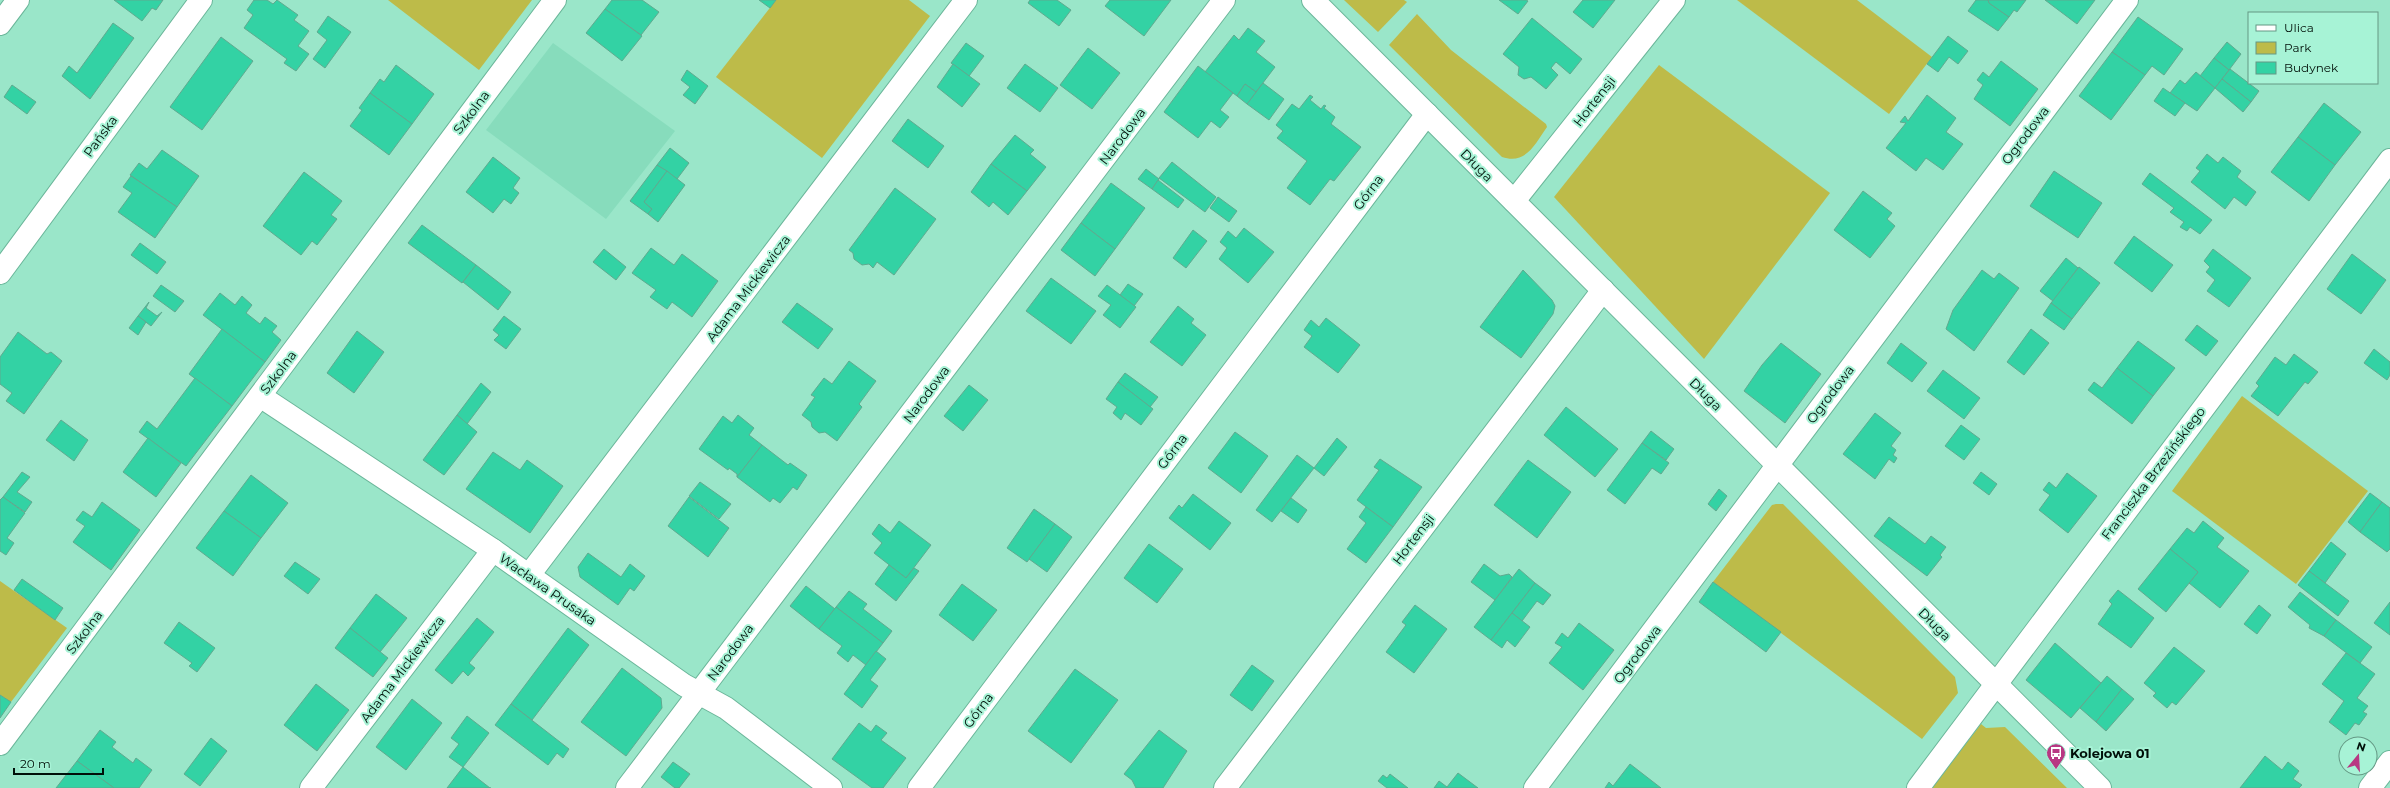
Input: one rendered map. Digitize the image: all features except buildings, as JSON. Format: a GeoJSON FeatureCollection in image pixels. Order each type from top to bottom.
{"type":"FeatureCollection","features":[{"type":"Feature","properties":{"kind":"street"},"geometry":{"type":"LineString","coordinates":[[0,24],[18,0]]}},
{"type":"Feature","properties":{"kind":"street","name":"Pańska"},"geometry":{"type":"LineString","coordinates":[[0,273],[201,0]]}},
{"type":"Feature","properties":{"kind":"street","name":"Szkolna"},"geometry":{"type":"LineString","coordinates":[[0,744],[555,0]]}},
{"type":"Feature","properties":{"kind":"street","name":"Adama Mickiewicza"},"geometry":{"type":"LineString","coordinates":[[529,575],[966,0]]}},
{"type":"Feature","properties":{"kind":"street","name":"Narodowa"},"geometry":{"type":"LineString","coordinates":[[627,788],[1224,0]]}},
{"type":"Feature","properties":{"kind":"street","name":"Długa"},"geometry":{"type":"LineString","coordinates":[[1313,0],[2100,788]]}},
{"type":"Feature","properties":{"kind":"street","name":"Hortensji"},"geometry":{"type":"LineString","coordinates":[[1514,201],[1674,0]]}},
{"type":"Feature","properties":{"kind":"street","name":"Ogrodowa"},"geometry":{"type":"LineString","coordinates":[[1534,788],[2127,0]]}},
{"type":"Feature","properties":{"kind":"street","name":"Górna"},"geometry":{"type":"LineString","coordinates":[[919,788],[1426,114]]}},
{"type":"Feature","properties":{"kind":"street","name":"Franciszka Brzezińskiego"},"geometry":{"type":"LineString","coordinates":[[1918,788],[2390,160]]}},
{"type":"Feature","properties":{"kind":"street","name":"Hortensji"},"geometry":{"type":"LineString","coordinates":[[1225,788],[1603,290]]}},
{"type":"Feature","properties":{"kind":"street","name":"Wacława Prusaka"},"geometry":{"type":"LineString","coordinates":[[260,396],[493,550],[684,685],[726,708],[831,788]]}},
{"type":"Feature","properties":{"kind":"street","name":"Adama Mickiewicza"},"geometry":{"type":"LineString","coordinates":[[311,788],[493,550]]}},
{"type":"Feature","properties":{"kind":"street"},"geometry":{"type":"LineString","coordinates":[[2370,788],[2390,762]]}},
{"type":"Feature","properties":{"kind":"shaded area"},"geometry":{"type":"Polygon","coordinates":[[[553,43],[675,131],[606,219],[486,130],[553,43]]]}},
{"type":"Feature","properties":{"kind":"green space"},"geometry":{"type":"Polygon","coordinates":[[[388,0],[532,0],[479,70],[388,0]]]}},
{"type":"Feature","properties":{"kind":"green space"},"geometry":{"type":"Polygon","coordinates":[[[776,0],[909,0],[930,16],[822,158],[716,77],[776,0]]]}},
{"type":"Feature","properties":{"kind":"green space"},"geometry":{"type":"Polygon","coordinates":[[[1344,0],[1404,0],[1407,2],[1378,32],[1344,0]]]}},
{"type":"Feature","properties":{"kind":"green space"},"geometry":{"type":"Polygon","coordinates":[[[1737,0],[1857,0],[1932,57],[1889,114],[1737,0]]]}},
{"type":"Feature","properties":{"kind":"green space"},"geometry":{"type":"Polygon","coordinates":[[[1417,14],[1451,50],[1546,124],[1547,127],[1534,146],[1524,156],[1510,159],[1502,157],[1389,45],[1417,14]]]}},
{"type":"Feature","properties":{"kind":"green space"},"geometry":{"type":"Polygon","coordinates":[[[1659,65],[1830,193],[1704,359],[1554,197],[1659,65]]]}},
{"type":"Feature","properties":{"kind":"green space"},"geometry":{"type":"Polygon","coordinates":[[[2242,396],[2368,491],[2296,584],[2172,491],[2242,396]]]}},
{"type":"Feature","properties":{"kind":"green space"},"geometry":{"type":"Polygon","coordinates":[[[1783,504],[1955,677],[1958,693],[1922,739],[1713,582],[1772,505],[1783,504]]]}},
{"type":"Feature","properties":{"kind":"green space"},"geometry":{"type":"Polygon","coordinates":[[[0,581],[67,628],[11,702],[0,695],[0,581]]]}},
{"type":"Feature","properties":{"kind":"green space"},"geometry":{"type":"Polygon","coordinates":[[[1981,724],[1986,728],[2005,727],[2067,788],[1932,788],[1981,724]]]}},
{"type":"Feature","properties":{"kind":"place","name":"Kolejowa 01"},"geometry":{"type":"Point","coordinates":[2056,770]}}]}
